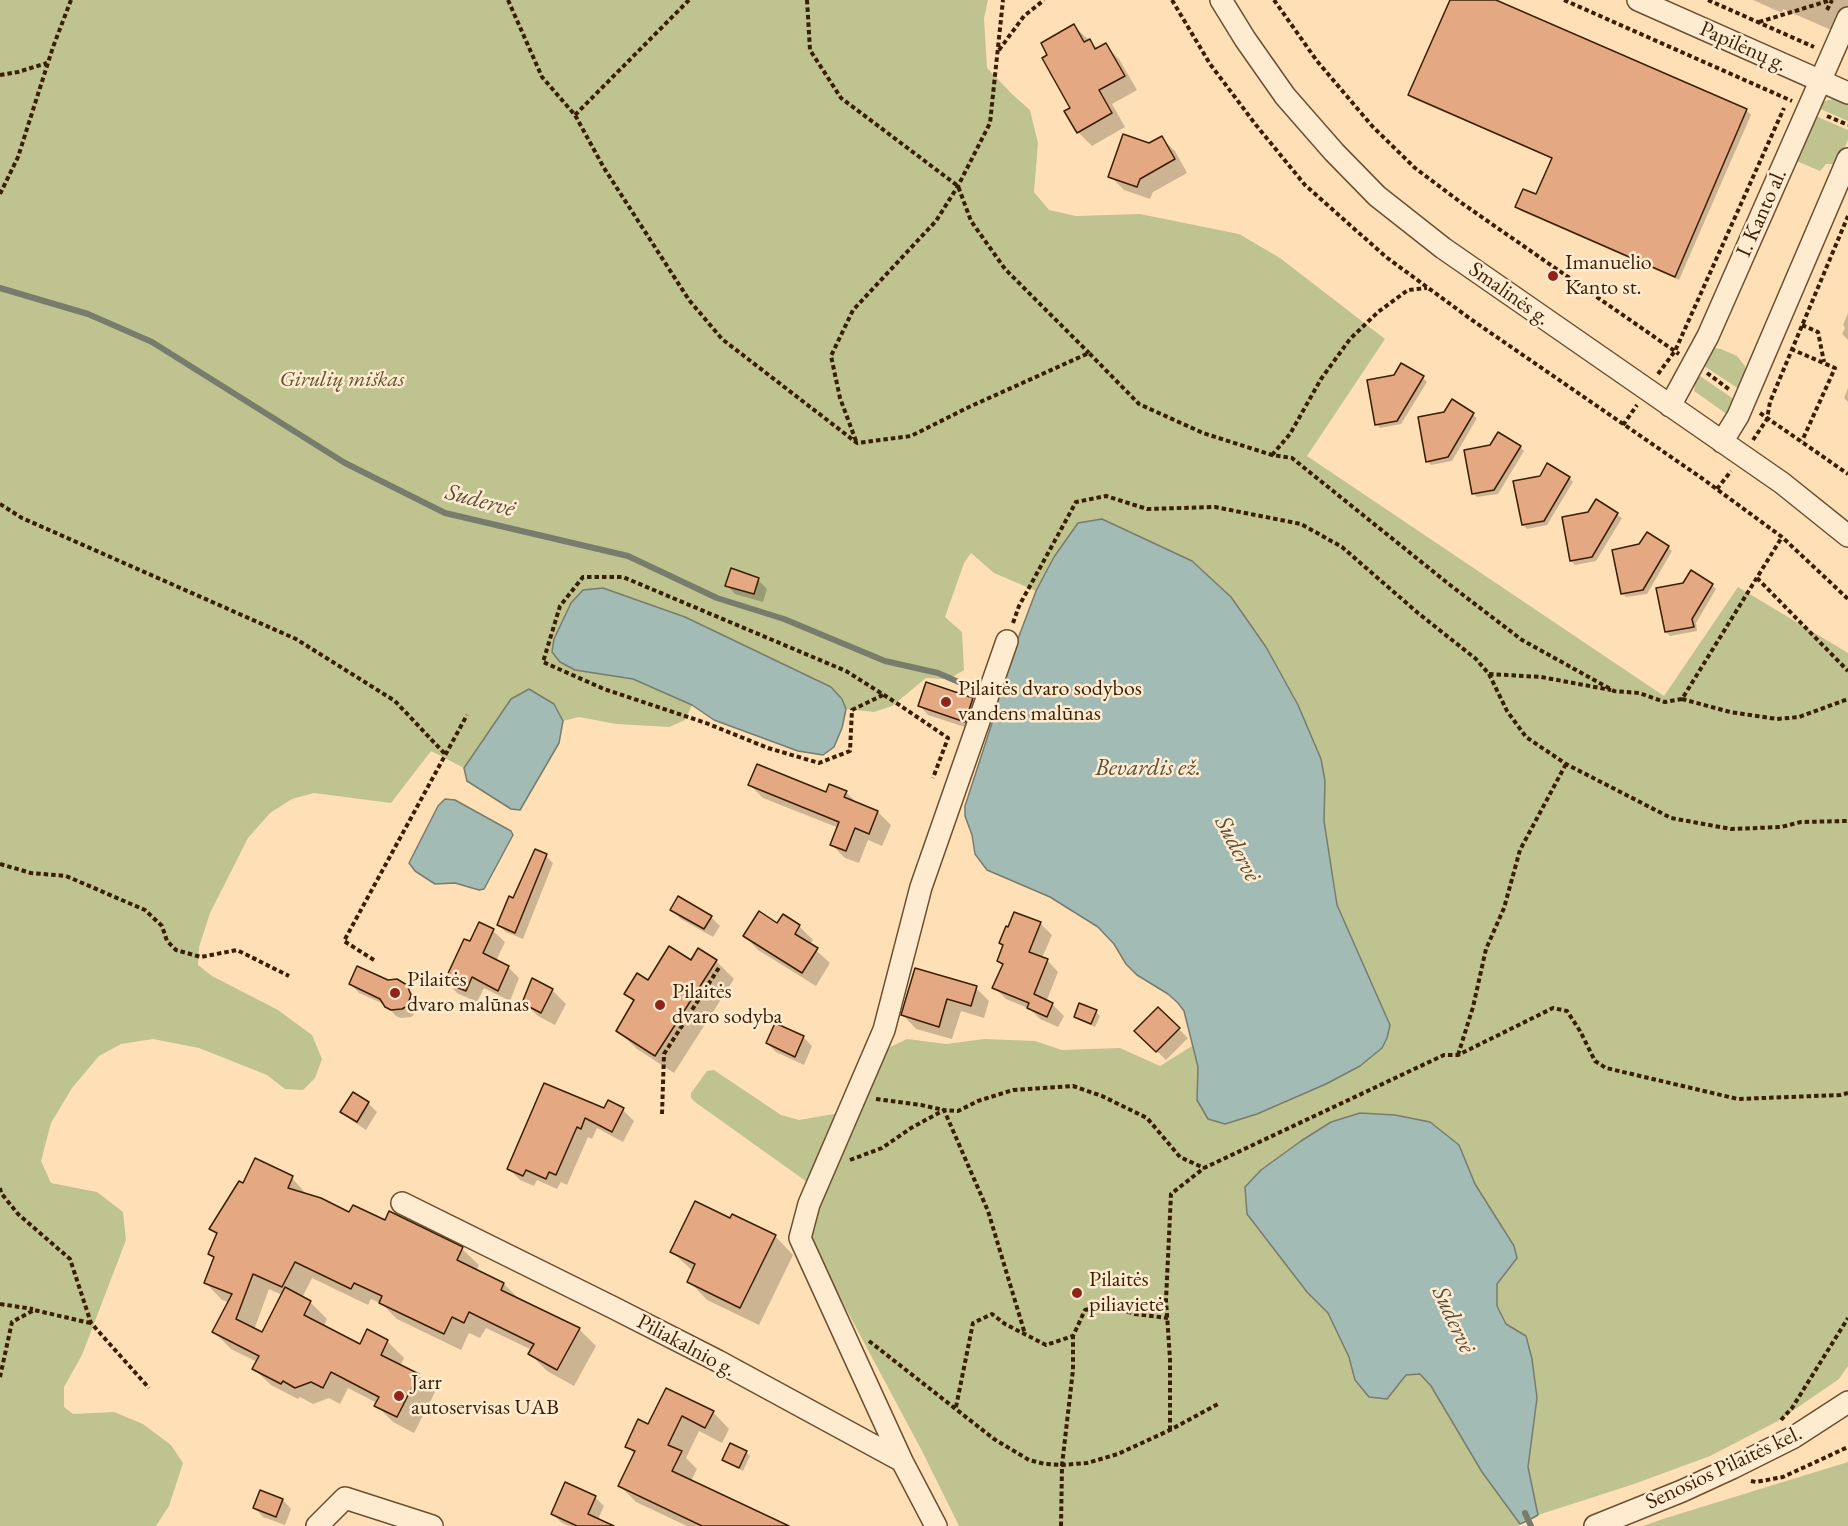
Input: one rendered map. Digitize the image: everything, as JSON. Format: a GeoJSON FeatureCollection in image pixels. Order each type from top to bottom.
{"type":"FeatureCollection","features":[{"type":"Feature","properties":{"kind":"street","name":"Smalinės g."},"geometry":{"type":"LineString","coordinates":[[1221,0],[1285,96],[1334,152],[1377,195],[1443,248],[1782,483],[1848,536]]}},
{"type":"Feature","properties":{"kind":"street","name":"Papilėnų g."},"geometry":{"type":"LineString","coordinates":[[1638,0],[1848,93]]}},
{"type":"Feature","properties":{"kind":"street","name":"I. Kanto al."},"geometry":{"type":"LineString","coordinates":[[1670,406],[1708,336],[1848,18]]}},
{"type":"Feature","properties":{"kind":"street"},"geometry":{"type":"LineString","coordinates":[[1722,442],[1738,416],[1848,159]]}},
{"type":"Feature","properties":{"kind":"street"},"geometry":{"type":"LineString","coordinates":[[936,1526],[902,1461],[801,1238],[809,1204],[884,1030],[921,887],[1007,640]]}},
{"type":"Feature","properties":{"kind":"street","name":"Piliakalnio g."},"geometry":{"type":"LineString","coordinates":[[402,1203],[718,1361],[902,1461]]}},
{"type":"Feature","properties":{"kind":"street","name":"Senosios Pilaitės kel."},"geometry":{"type":"LineString","coordinates":[[1594,1526],[1682,1491],[1732,1468],[1794,1437],[1848,1401]]}},
{"type":"Feature","properties":{"kind":"street"},"geometry":{"type":"LineString","coordinates":[[317,1526],[345,1498],[432,1526]]}},
{"type":"Feature","properties":{"kind":"path"},"geometry":{"type":"LineString","coordinates":[[0,194],[18,157],[71,0]]}},
{"type":"Feature","properties":{"kind":"path"},"geometry":{"type":"LineString","coordinates":[[508,0],[542,77],[575,115],[604,168],[689,300],[722,339],[857,442],[911,436],[1089,353]]}},
{"type":"Feature","properties":{"kind":"path"},"geometry":{"type":"LineString","coordinates":[[575,115],[689,0]]}},
{"type":"Feature","properties":{"kind":"path"},"geometry":{"type":"LineString","coordinates":[[807,0],[810,50],[842,98],[958,186],[971,221],[1005,269],[1139,404],[1203,433],[1272,455],[1292,458],[1522,640],[1614,691]]}},
{"type":"Feature","properties":{"kind":"path"},"geometry":{"type":"LineString","coordinates":[[857,442],[840,398],[831,356],[853,310],[936,221],[958,186],[990,123],[1004,0]]}},
{"type":"Feature","properties":{"kind":"path"},"geometry":{"type":"LineString","coordinates":[[998,50],[1024,16],[1044,0]]}},
{"type":"Feature","properties":{"kind":"path"},"geometry":{"type":"LineString","coordinates":[[1172,0],[1210,64],[1305,185],[1386,257],[1782,537],[1848,599]]}},
{"type":"Feature","properties":{"kind":"path"},"geometry":{"type":"LineString","coordinates":[[1274,0],[1317,61],[1373,127],[1415,168],[1462,204],[1848,474]]}},
{"type":"Feature","properties":{"kind":"path"},"geometry":{"type":"LineString","coordinates":[[1564,0],[1848,125]]}},
{"type":"Feature","properties":{"kind":"path"},"geometry":{"type":"LineString","coordinates":[[1708,0],[1832,54]]}},
{"type":"Feature","properties":{"kind":"path"},"geometry":{"type":"LineString","coordinates":[[1758,23],[1831,0]]}},
{"type":"Feature","properties":{"kind":"path"},"geometry":{"type":"LineString","coordinates":[[1824,19],[1831,0]]}},
{"type":"Feature","properties":{"kind":"path"},"geometry":{"type":"LineString","coordinates":[[1623,425],[1675,351],[1816,37]]}},
{"type":"Feature","properties":{"kind":"path"},"geometry":{"type":"LineString","coordinates":[[0,75],[48,63]]}},
{"type":"Feature","properties":{"kind":"path"},"geometry":{"type":"LineString","coordinates":[[1272,455],[1290,434],[1321,379],[1350,339],[1378,312],[1408,290],[1429,288]]}},
{"type":"Feature","properties":{"kind":"path"},"geometry":{"type":"LineString","coordinates":[[1802,325],[1818,332],[1824,363]]}},
{"type":"Feature","properties":{"kind":"path"},"geometry":{"type":"LineString","coordinates":[[1770,340],[1835,368],[1802,441]]}},
{"type":"Feature","properties":{"kind":"path"},"geometry":{"type":"LineString","coordinates":[[1018,606],[1076,502],[1106,496],[1147,509],[1215,507],[1301,524],[1342,547],[1418,613],[1476,659],[1490,674],[1507,711],[1526,737],[1566,764],[1671,818],[1694,824],[1731,829],[1781,827],[1801,822],[1848,821]]}},
{"type":"Feature","properties":{"kind":"path"},"geometry":{"type":"LineString","coordinates":[[0,504],[22,518],[296,639],[395,701],[445,754]]}},
{"type":"Feature","properties":{"kind":"path"},"geometry":{"type":"LineString","coordinates":[[1682,699],[1782,537]]}},
{"type":"Feature","properties":{"kind":"path"},"geometry":{"type":"LineString","coordinates":[[883,695],[852,710],[850,751],[819,763],[768,748],[706,723],[604,689],[543,662],[560,606],[583,577],[623,577],[846,671],[883,695],[948,738],[933,778]]}},
{"type":"Feature","properties":{"kind":"path"},"geometry":{"type":"LineString","coordinates":[[1757,578],[1848,671]]}},
{"type":"Feature","properties":{"kind":"path"},"geometry":{"type":"LineString","coordinates":[[1490,674],[1541,677],[1614,691],[1639,693],[1665,702],[1682,699],[1730,712],[1778,718],[1799,717],[1848,699]]}},
{"type":"Feature","properties":{"kind":"path"},"geometry":{"type":"LineString","coordinates":[[374,960],[344,940],[467,714]]}},
{"type":"Feature","properties":{"kind":"path"},"geometry":{"type":"LineString","coordinates":[[1458,1055],[1473,1007],[1486,950],[1504,908],[1520,850],[1566,764]]}},
{"type":"Feature","properties":{"kind":"path"},"geometry":{"type":"LineString","coordinates":[[0,864],[31,873],[66,876],[145,910],[162,926],[167,941],[176,950],[201,957],[237,950],[289,976]]}},
{"type":"Feature","properties":{"kind":"path"},"geometry":{"type":"LineString","coordinates":[[662,1114],[664,1054],[720,966]]}},
{"type":"Feature","properties":{"kind":"path"},"geometry":{"type":"LineString","coordinates":[[1170,1430],[1170,1359],[1166,1300],[1171,1194],[1204,1168],[1444,1055],[1458,1055],[1553,1008],[1567,1011],[1595,1061],[1606,1068],[1738,1099],[1840,1095],[1848,1092]]}},
{"type":"Feature","properties":{"kind":"path"},"geometry":{"type":"LineString","coordinates":[[855,1097],[958,1112],[978,1101],[1013,1090],[1073,1086],[1102,1096],[1147,1118],[1180,1157],[1204,1168]]}},
{"type":"Feature","properties":{"kind":"path"},"geometry":{"type":"LineString","coordinates":[[825,1168],[882,1148],[911,1128],[944,1110]]}},
{"type":"Feature","properties":{"kind":"path"},"geometry":{"type":"LineString","coordinates":[[944,1110],[988,1211],[1025,1334]]}},
{"type":"Feature","properties":{"kind":"path"},"geometry":{"type":"LineString","coordinates":[[0,1188],[18,1214],[70,1259],[91,1323],[149,1388]]}},
{"type":"Feature","properties":{"kind":"path"},"geometry":{"type":"LineString","coordinates":[[0,1304],[91,1323]]}},
{"type":"Feature","properties":{"kind":"path"},"geometry":{"type":"LineString","coordinates":[[1061,1526],[1062,1466],[1073,1370],[1073,1336],[1085,1310],[1107,1305],[1135,1314],[1168,1318]]}},
{"type":"Feature","properties":{"kind":"path"},"geometry":{"type":"LineString","coordinates":[[0,1377],[12,1322],[34,1310]]}},
{"type":"Feature","properties":{"kind":"path"},"geometry":{"type":"LineString","coordinates":[[956,1407],[974,1323],[992,1314],[1005,1324],[1046,1345],[1073,1336]]}},
{"type":"Feature","properties":{"kind":"path"},"geometry":{"type":"LineString","coordinates":[[1778,1423],[1792,1408],[1848,1318]]}},
{"type":"Feature","properties":{"kind":"path"},"geometry":{"type":"LineString","coordinates":[[863,1336],[994,1438],[1015,1453],[1037,1462],[1062,1466],[1118,1454],[1218,1404]]}},
{"type":"Feature","properties":{"kind":"path"},"geometry":{"type":"LineString","coordinates":[[1732,1468],[1743,1479],[1756,1482],[1783,1477],[1848,1447]]}},
{"type":"Feature","properties":{"kind":"green space","name":"Girulių miškas"},"geometry":{"type":"Polygon","coordinates":[[[0,0],[988,0],[984,18],[987,68],[1030,110],[1038,143],[1034,192],[1049,210],[1076,216],[1140,214],[1239,234],[1280,258],[1385,339],[1307,456],[1664,696],[1738,587],[1848,653],[1848,1366],[1839,1379],[1778,1421],[1710,1456],[1634,1484],[1538,1515],[1528,1467],[1537,1398],[1526,1336],[1506,1324],[1497,1306],[1497,1284],[1517,1258],[1514,1246],[1475,1184],[1459,1145],[1430,1122],[1395,1115],[1360,1113],[1331,1122],[1301,1141],[1286,1264],[1307,1292],[1328,1313],[1349,1357],[1355,1380],[1400,1384],[1406,1375],[1420,1374],[1431,1386],[1482,1472],[1520,1524],[1518,1526],[959,1526],[922,1451],[813,1247],[812,1231],[821,1192],[691,1098],[691,1093],[707,1071],[714,1070],[781,1115],[799,1120],[857,1110],[880,1059],[888,1048],[907,1039],[946,1044],[984,1039],[1035,1041],[1062,1050],[1120,1048],[1160,1066],[1192,1046],[1198,1067],[1197,1100],[1225,1124],[1284,1103],[1360,1066],[1390,1025],[1337,905],[1324,821],[1325,781],[1298,705],[1266,647],[1231,597],[1054,557],[1036,591],[994,573],[971,553],[964,563],[945,617],[962,632],[964,670],[943,679],[926,678],[892,706],[874,712],[846,709],[842,699],[831,687],[685,617],[603,588],[584,590],[571,603],[552,652],[560,662],[575,670],[633,679],[692,705],[685,720],[669,727],[616,724],[579,717],[563,721],[554,704],[511,699],[464,768],[431,751],[391,803],[314,793],[292,799],[270,813],[248,838],[210,913],[199,947],[198,965],[212,976],[278,1010],[312,1035],[322,1059],[315,1078],[303,1090],[285,1089],[267,1075],[199,1048],[153,1039],[121,1044],[99,1056],[72,1088],[51,1123],[41,1161],[51,1183],[97,1192],[123,1212],[126,1240],[82,1355],[64,1387],[64,1407],[73,1414],[114,1412],[143,1424],[171,1445],[183,1463],[169,1506],[156,1526],[0,1526],[0,0]]]}},
{"type":"Feature","properties":{"kind":"green space"},"geometry":{"type":"Polygon","coordinates":[[[1834,99],[1848,105],[1848,121],[1816,107],[1825,101],[1834,99]]]}},
{"type":"Feature","properties":{"kind":"green space"},"geometry":{"type":"Polygon","coordinates":[[[1811,114],[1848,130],[1848,140],[1838,164],[1826,164],[1820,171],[1792,159],[1811,114]]]}},
{"type":"Feature","properties":{"kind":"green space"},"geometry":{"type":"Polygon","coordinates":[[[1715,348],[1737,356],[1745,366],[1739,389],[1701,364],[1706,354],[1715,348]]]}},
{"type":"Feature","properties":{"kind":"green space"},"geometry":{"type":"Polygon","coordinates":[[[1697,374],[1735,400],[1728,415],[1694,391],[1697,374]]]}},
{"type":"Feature","properties":{"kind":"green space"},"geometry":{"type":"Polygon","coordinates":[[[1848,1462],[1848,1526],[1643,1526],[1666,1518],[1848,1462]]]}},
{"type":"Feature","properties":{"kind":"water","name":"Bevardis ež."},"geometry":{"type":"Polygon","coordinates":[[[1102,519],[1192,561],[1231,597],[1266,647],[1298,705],[1321,759],[1325,781],[1324,821],[1337,905],[1390,1025],[1382,1048],[1360,1066],[1326,1084],[1257,1114],[1225,1124],[1208,1119],[1197,1100],[1198,1067],[1184,1011],[1178,1003],[1137,975],[1098,927],[1050,897],[987,870],[975,854],[972,835],[965,816],[965,806],[993,720],[991,714],[996,697],[1036,591],[1054,557],[1078,523],[1102,519]]]}},
{"type":"Feature","properties":{"kind":"water"},"geometry":{"type":"Polygon","coordinates":[[[603,588],[685,617],[831,687],[842,699],[846,709],[842,728],[834,747],[823,755],[798,751],[714,720],[692,705],[633,679],[575,670],[560,662],[552,652],[554,639],[571,603],[583,590],[603,588]]]}},
{"type":"Feature","properties":{"kind":"water"},"geometry":{"type":"Polygon","coordinates":[[[529,689],[554,704],[563,721],[559,743],[520,810],[511,809],[467,781],[464,768],[511,699],[529,689]]]}},
{"type":"Feature","properties":{"kind":"water"},"geometry":{"type":"Polygon","coordinates":[[[445,799],[455,800],[511,831],[513,835],[484,889],[479,890],[455,883],[435,884],[415,871],[409,863],[438,806],[445,799]]]}},
{"type":"Feature","properties":{"kind":"water"},"geometry":{"type":"Polygon","coordinates":[[[1360,1113],[1395,1115],[1430,1122],[1459,1145],[1475,1184],[1514,1246],[1517,1258],[1497,1284],[1497,1306],[1506,1324],[1526,1336],[1532,1359],[1537,1398],[1528,1467],[1538,1515],[1520,1524],[1482,1472],[1431,1386],[1420,1374],[1406,1375],[1387,1399],[1369,1397],[1355,1380],[1349,1357],[1328,1313],[1307,1292],[1247,1214],[1245,1187],[1261,1170],[1331,1122],[1360,1113]]]}},
{"type":"Feature","properties":{"kind":"building"},"geometry":{"type":"Polygon","coordinates":[[[1450,0],[1496,0],[1747,109],[1675,277],[1515,207],[1523,189],[1536,194],[1552,158],[1408,95],[1450,0]]]}},
{"type":"Feature","properties":{"kind":"building"},"geometry":{"type":"Polygon","coordinates":[[[1074,24],[1084,42],[1090,39],[1095,49],[1106,43],[1125,76],[1099,90],[1112,113],[1077,133],[1064,111],[1070,108],[1042,58],[1047,55],[1041,43],[1074,24]]]}},
{"type":"Feature","properties":{"kind":"building"},"geometry":{"type":"Polygon","coordinates":[[[1123,134],[1149,143],[1162,136],[1175,159],[1140,179],[1137,187],[1108,177],[1123,134]]]}},
{"type":"Feature","properties":{"kind":"building"},"geometry":{"type":"Polygon","coordinates":[[[1401,363],[1424,376],[1397,421],[1375,425],[1367,380],[1394,375],[1401,363]]]}},
{"type":"Feature","properties":{"kind":"building"},"geometry":{"type":"Polygon","coordinates":[[[1452,399],[1474,413],[1448,457],[1426,462],[1418,417],[1444,412],[1452,399]]]}},
{"type":"Feature","properties":{"kind":"building"},"geometry":{"type":"Polygon","coordinates":[[[1498,432],[1521,446],[1494,490],[1472,494],[1464,450],[1490,445],[1498,432]]]}},
{"type":"Feature","properties":{"kind":"building"},"geometry":{"type":"Polygon","coordinates":[[[1547,463],[1570,477],[1544,521],[1522,525],[1513,481],[1540,476],[1547,463]]]}},
{"type":"Feature","properties":{"kind":"building"},"geometry":{"type":"Polygon","coordinates":[[[1596,499],[1618,513],[1592,557],[1570,561],[1562,517],[1588,512],[1596,499]]]}},
{"type":"Feature","properties":{"kind":"building"},"geometry":{"type":"Polygon","coordinates":[[[1647,532],[1669,546],[1643,590],[1621,594],[1612,550],[1639,544],[1647,532]]]}},
{"type":"Feature","properties":{"kind":"building"},"geometry":{"type":"Polygon","coordinates":[[[731,568],[759,578],[754,594],[725,586],[731,568]]]}},
{"type":"Feature","properties":{"kind":"building"},"geometry":{"type":"Polygon","coordinates":[[[1691,570],[1713,584],[1692,619],[1694,627],[1665,632],[1656,588],[1683,583],[1691,570]]]}},
{"type":"Feature","properties":{"kind":"building","name":"Pilaitės dvaro sodybos vandens malūnas"},"geometry":{"type":"Polygon","coordinates":[[[926,682],[973,698],[965,722],[918,706],[926,682]]]}},
{"type":"Feature","properties":{"kind":"building"},"geometry":{"type":"Polygon","coordinates":[[[757,764],[826,792],[829,784],[847,791],[844,797],[878,811],[869,834],[855,828],[846,851],[830,845],[839,822],[748,785],[757,764]]]}},
{"type":"Feature","properties":{"kind":"building"},"geometry":{"type":"Polygon","coordinates":[[[535,849],[547,854],[515,933],[497,925],[509,896],[513,898],[535,849]]]}},
{"type":"Feature","properties":{"kind":"building"},"geometry":{"type":"Polygon","coordinates":[[[678,896],[712,916],[704,929],[670,910],[678,896]]]}},
{"type":"Feature","properties":{"kind":"building"},"geometry":{"type":"Polygon","coordinates":[[[759,911],[777,923],[783,914],[800,925],[795,934],[818,948],[802,973],[743,936],[759,911]]]}},
{"type":"Feature","properties":{"kind":"building"},"geometry":{"type":"Polygon","coordinates":[[[1014,912],[1041,922],[1029,952],[1048,959],[1034,994],[1053,1003],[1047,1017],[1027,1008],[1029,1003],[992,988],[1003,964],[997,961],[1003,945],[999,943],[1014,912]]]}},
{"type":"Feature","properties":{"kind":"building"},"geometry":{"type":"Polygon","coordinates":[[[479,922],[494,929],[483,953],[509,966],[498,991],[472,977],[466,991],[444,982],[464,939],[470,941],[479,922]]]}},
{"type":"Feature","properties":{"kind":"building","name":"Pilaitės dvaro sodyba"},"geometry":{"type":"Polygon","coordinates":[[[669,946],[691,960],[698,948],[717,960],[655,1056],[616,1031],[634,1000],[624,994],[637,973],[648,980],[669,946]]]}},
{"type":"Feature","properties":{"kind":"building"},"geometry":{"type":"Polygon","coordinates":[[[357,966],[388,980],[397,979],[407,985],[411,995],[407,1006],[391,1010],[385,1007],[380,999],[349,984],[357,966]]]}},
{"type":"Feature","properties":{"kind":"building"},"geometry":{"type":"Polygon","coordinates":[[[915,968],[977,986],[971,1006],[947,999],[939,1027],[901,1015],[915,968]]]}},
{"type":"Feature","properties":{"kind":"building"},"geometry":{"type":"Polygon","coordinates":[[[532,978],[553,989],[541,1013],[522,1003],[532,978]]]}},
{"type":"Feature","properties":{"kind":"building"},"geometry":{"type":"Polygon","coordinates":[[[1079,1003],[1097,1010],[1091,1024],[1074,1017],[1079,1003]]]}},
{"type":"Feature","properties":{"kind":"building"},"geometry":{"type":"Polygon","coordinates":[[[1158,1007],[1180,1028],[1156,1052],[1134,1031],[1158,1007]]]}},
{"type":"Feature","properties":{"kind":"building"},"geometry":{"type":"Polygon","coordinates":[[[775,1023],[804,1036],[795,1057],[766,1043],[775,1023]]]}},
{"type":"Feature","properties":{"kind":"building"},"geometry":{"type":"Polygon","coordinates":[[[544,1083],[604,1108],[608,1100],[624,1108],[612,1132],[585,1118],[581,1129],[577,1127],[556,1175],[549,1172],[546,1179],[526,1170],[523,1176],[507,1169],[544,1083]]]}},
{"type":"Feature","properties":{"kind":"building"},"geometry":{"type":"Polygon","coordinates":[[[353,1092],[369,1102],[357,1122],[340,1112],[353,1092]]]}},
{"type":"Feature","properties":{"kind":"building"},"geometry":{"type":"Polygon","coordinates":[[[255,1158],[293,1176],[288,1188],[321,1198],[349,1212],[353,1205],[385,1220],[389,1211],[463,1247],[457,1260],[504,1283],[501,1290],[580,1328],[557,1370],[528,1354],[534,1344],[469,1312],[464,1323],[452,1317],[444,1334],[379,1303],[382,1296],[354,1283],[351,1289],[295,1262],[282,1287],[253,1274],[236,1319],[262,1332],[285,1287],[311,1301],[304,1315],[360,1344],[367,1329],[388,1340],[381,1355],[419,1374],[397,1417],[374,1406],[379,1397],[331,1372],[323,1388],[311,1382],[295,1388],[283,1381],[281,1384],[252,1369],[259,1356],[212,1332],[232,1294],[204,1283],[214,1257],[208,1254],[217,1233],[209,1229],[239,1181],[243,1183],[255,1158]]]}},
{"type":"Feature","properties":{"kind":"building"},"geometry":{"type":"Polygon","coordinates":[[[695,1201],[730,1218],[732,1214],[776,1235],[740,1308],[687,1282],[695,1264],[670,1252],[695,1201]]]}},
{"type":"Feature","properties":{"kind":"building"},"geometry":{"type":"Polygon","coordinates":[[[666,1388],[714,1411],[705,1428],[682,1416],[668,1445],[682,1451],[672,1471],[789,1526],[702,1526],[618,1486],[635,1451],[625,1447],[638,1419],[648,1424],[666,1388]]]}},
{"type":"Feature","properties":{"kind":"building"},"geometry":{"type":"Polygon","coordinates":[[[730,1443],[747,1451],[739,1468],[722,1460],[730,1443]]]}},
{"type":"Feature","properties":{"kind":"building"},"geometry":{"type":"Polygon","coordinates":[[[565,1482],[596,1496],[588,1514],[614,1526],[577,1526],[551,1514],[565,1482]]]}},
{"type":"Feature","properties":{"kind":"building"},"geometry":{"type":"Polygon","coordinates":[[[260,1490],[283,1499],[276,1517],[253,1508],[260,1490]]]}},
{"type":"Feature","properties":{"kind":"waterway","name":"Sudervė"},"geometry":{"type":"LineString","coordinates":[[0,288],[88,314],[152,342],[345,463],[445,513],[628,556],[717,598],[784,619],[885,661],[938,673],[977,690]]}},
{"type":"Feature","properties":{"kind":"waterway","name":"Sudervė"},"geometry":{"type":"LineString","coordinates":[[1525,1513],[1531,1526]]}},
{"type":"Feature","properties":{"kind":"place","name":"Imanuelio Kanto st."},"geometry":{"type":"Point","coordinates":[1553,276]}},
{"type":"Feature","properties":{"kind":"place","name":"Pilaitės dvaro sodybos vandens malūnas"},"geometry":{"type":"Point","coordinates":[946,702]}},
{"type":"Feature","properties":{"kind":"place","name":"Pilaitės dvaro malūnas"},"geometry":{"type":"Point","coordinates":[395,993]}},
{"type":"Feature","properties":{"kind":"place","name":"Pilaitės dvaro sodyba"},"geometry":{"type":"Point","coordinates":[660,1005]}},
{"type":"Feature","properties":{"kind":"place","name":"Pilaitės piliavietė"},"geometry":{"type":"Point","coordinates":[1077,1293]}},
{"type":"Feature","properties":{"kind":"place","name":"Jarr autoservisas UAB"},"geometry":{"type":"Point","coordinates":[399,1396]}}]}
